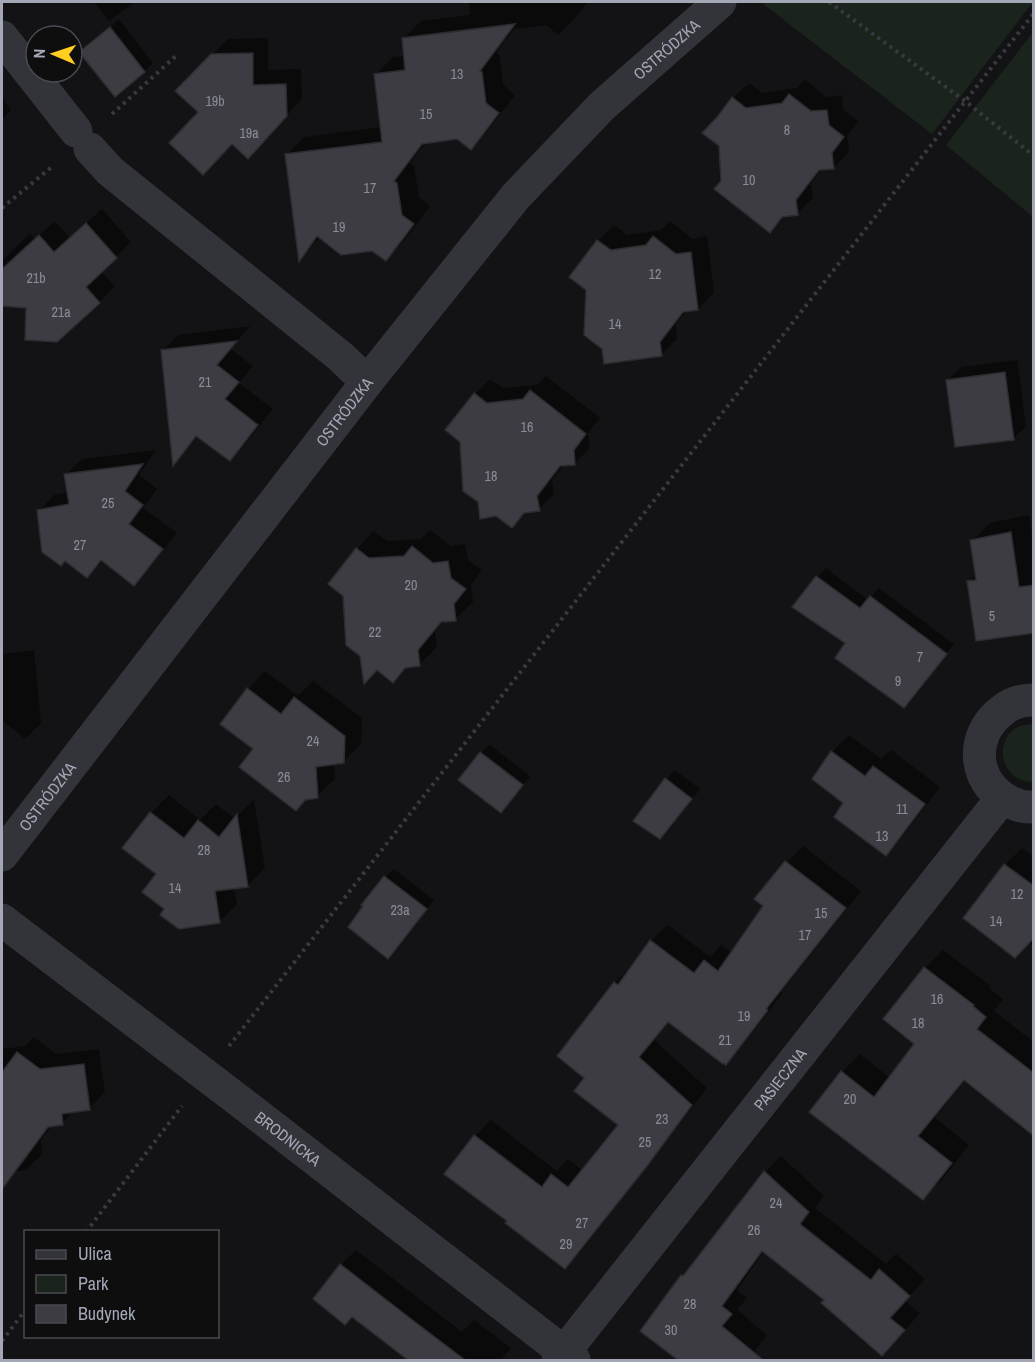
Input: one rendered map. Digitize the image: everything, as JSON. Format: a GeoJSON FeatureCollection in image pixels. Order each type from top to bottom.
{"type":"FeatureCollection","features":[{"type":"Feature","properties":{"kind":"street","name":"OSTRÓDZKA"},"geometry":{"type":"LineString","coordinates":[[2,855],[367,382],[516,196],[602,106],[720,2]]}},
{"type":"Feature","properties":{"kind":"street"},"geometry":{"type":"LineString","coordinates":[[2,37],[110,171],[341,357],[367,382]]}},
{"type":"Feature","properties":{"kind":"street"},"geometry":{"type":"LineString","coordinates":[[1034,700],[1008,706],[993,717],[983,732],[979,750],[981,768],[989,785],[1002,798],[1017,805],[1034,807]]}},
{"type":"Feature","properties":{"kind":"street","name":"PASIECZNA"},"geometry":{"type":"LineString","coordinates":[[565,1358],[1002,798]]}},
{"type":"Feature","properties":{"kind":"street","name":"BRODNICKA"},"geometry":{"type":"LineString","coordinates":[[2,920],[206,1075],[565,1358]]}},
{"type":"Feature","properties":{"kind":"path"},"geometry":{"type":"LineString","coordinates":[[829,2],[965,101],[1034,156]]}},
{"type":"Feature","properties":{"kind":"path"},"geometry":{"type":"LineString","coordinates":[[88,1230],[1034,13]]}},
{"type":"Feature","properties":{"kind":"path"},"geometry":{"type":"LineString","coordinates":[[2,1341],[24,1313]]}},
{"type":"Feature","properties":{"kind":"green space"},"geometry":{"type":"Polygon","coordinates":[[[766,2],[1033,2],[932,134],[763,4],[766,2]]]}},
{"type":"Feature","properties":{"kind":"green space"},"geometry":{"type":"Polygon","coordinates":[[[1033,32],[1033,217],[946,145],[1033,32]]]}},
{"type":"Feature","properties":{"kind":"green space"},"geometry":{"type":"Polygon","coordinates":[[[1034,724],[1034,782],[1016,777],[1005,764],[1003,755],[1003,746],[1013,730],[1034,724]]]}},
{"type":"Feature","properties":{"kind":"building"},"geometry":{"type":"Polygon","coordinates":[[[515,24],[480,71],[486,103],[499,113],[471,150],[457,139],[422,144],[394,181],[397,183],[402,215],[414,224],[386,261],[372,251],[341,255],[317,236],[299,262],[285,154],[382,142],[374,74],[405,70],[402,38],[515,24]]]}},
{"type":"Feature","properties":{"kind":"building"},"geometry":{"type":"Polygon","coordinates":[[[110,27],[145,72],[115,97],[84,58],[84,48],[110,27]]]}},
{"type":"Feature","properties":{"kind":"building"},"geometry":{"type":"Polygon","coordinates":[[[253,53],[253,85],[286,84],[287,116],[248,159],[232,144],[203,175],[169,143],[198,112],[175,91],[211,54],[253,53]]]}},
{"type":"Feature","properties":{"kind":"building"},"geometry":{"type":"Polygon","coordinates":[[[789,94],[811,111],[827,110],[829,125],[844,137],[832,153],[834,169],[819,170],[796,200],[798,215],[782,217],[770,233],[714,189],[721,181],[719,146],[702,133],[732,97],[746,108],[782,103],[789,94]]]}},
{"type":"Feature","properties":{"kind":"building"},"geometry":{"type":"Polygon","coordinates":[[[86,223],[117,258],[86,287],[100,303],[57,342],[25,340],[26,308],[2,306],[2,269],[39,235],[54,252],[86,223]]]}},
{"type":"Feature","properties":{"kind":"building"},"geometry":{"type":"Polygon","coordinates":[[[653,236],[676,254],[691,252],[698,310],[683,312],[660,342],[662,356],[604,364],[602,349],[584,335],[586,290],[569,277],[597,240],[611,250],[646,245],[653,236]]]}},
{"type":"Feature","properties":{"kind":"building"},"geometry":{"type":"Polygon","coordinates":[[[237,341],[217,365],[239,382],[225,399],[258,425],[230,461],[196,436],[173,466],[161,350],[237,341]]]}},
{"type":"Feature","properties":{"kind":"building"},"geometry":{"type":"Polygon","coordinates":[[[1005,372],[1014,440],[955,447],[946,380],[1005,372]]]}},
{"type":"Feature","properties":{"kind":"building"},"geometry":{"type":"Polygon","coordinates":[[[530,390],[586,434],[574,450],[575,465],[560,466],[537,496],[540,511],[524,513],[512,528],[496,516],[480,519],[478,502],[463,491],[460,442],[445,430],[474,393],[487,403],[523,399],[530,390]]]}},
{"type":"Feature","properties":{"kind":"building"},"geometry":{"type":"Polygon","coordinates":[[[143,464],[125,491],[143,505],[129,524],[163,549],[134,586],[101,560],[87,578],[65,561],[61,566],[42,552],[37,510],[69,504],[64,474],[143,464]]]}},
{"type":"Feature","properties":{"kind":"building"},"geometry":{"type":"Polygon","coordinates":[[[1011,532],[1019,587],[1034,585],[1034,633],[976,641],[967,581],[976,580],[970,540],[1011,532]]]}},
{"type":"Feature","properties":{"kind":"building"},"geometry":{"type":"Polygon","coordinates":[[[412,546],[433,563],[448,561],[451,578],[466,589],[454,604],[456,621],[441,622],[418,650],[420,666],[405,668],[393,683],[377,670],[364,684],[360,656],[346,645],[343,596],[328,584],[356,548],[369,558],[404,556],[412,546]]]}},
{"type":"Feature","properties":{"kind":"building"},"geometry":{"type":"Polygon","coordinates":[[[816,576],[860,608],[870,596],[947,654],[904,708],[835,658],[845,643],[792,607],[816,576]]]}},
{"type":"Feature","properties":{"kind":"building"},"geometry":{"type":"Polygon","coordinates":[[[247,688],[281,714],[294,697],[345,736],[344,763],[316,767],[318,798],[305,800],[296,811],[239,767],[253,749],[220,724],[247,688]]]}},
{"type":"Feature","properties":{"kind":"building"},"geometry":{"type":"Polygon","coordinates":[[[831,751],[865,776],[873,766],[925,804],[886,856],[834,817],[843,803],[812,779],[831,751]]]}},
{"type":"Feature","properties":{"kind":"building"},"geometry":{"type":"Polygon","coordinates":[[[480,752],[523,785],[501,813],[458,780],[480,752]]]}},
{"type":"Feature","properties":{"kind":"building"},"geometry":{"type":"Polygon","coordinates":[[[665,778],[692,799],[660,839],[633,821],[665,778]]]}},
{"type":"Feature","properties":{"kind":"building"},"geometry":{"type":"Polygon","coordinates":[[[150,812],[184,838],[198,820],[219,837],[237,814],[248,887],[215,891],[220,923],[179,929],[160,915],[164,909],[142,892],[156,874],[122,848],[150,812]]]}},
{"type":"Feature","properties":{"kind":"building"},"geometry":{"type":"Polygon","coordinates":[[[785,861],[846,908],[766,1009],[768,1010],[726,1065],[668,1022],[639,1057],[692,1105],[565,1269],[505,1223],[507,1221],[444,1174],[474,1135],[542,1187],[551,1174],[568,1187],[618,1125],[574,1091],[584,1078],[557,1056],[614,982],[618,985],[650,940],[694,973],[704,960],[718,971],[763,906],[754,899],[785,861]]]}},
{"type":"Feature","properties":{"kind":"building"},"geometry":{"type":"Polygon","coordinates":[[[1004,864],[1034,886],[1034,938],[1015,958],[963,918],[1004,864]]]}},
{"type":"Feature","properties":{"kind":"building"},"geometry":{"type":"Polygon","coordinates":[[[384,876],[427,909],[388,959],[348,927],[363,906],[361,905],[384,876]]]}},
{"type":"Feature","properties":{"kind":"building"},"geometry":{"type":"Polygon","coordinates":[[[924,967],[974,1005],[986,1017],[977,1029],[1034,1073],[1034,1136],[964,1080],[918,1136],[952,1163],[923,1200],[809,1112],[841,1071],[874,1097],[914,1044],[883,1019],[924,967]]]}},
{"type":"Feature","properties":{"kind":"building"},"geometry":{"type":"Polygon","coordinates":[[[17,1052],[40,1069],[84,1064],[90,1110],[62,1114],[63,1125],[48,1127],[2,1189],[2,1072],[17,1052]]]}},
{"type":"Feature","properties":{"kind":"building"},"geometry":{"type":"Polygon","coordinates":[[[764,1171],[809,1212],[800,1224],[871,1280],[879,1269],[910,1296],[890,1318],[905,1330],[882,1356],[821,1303],[824,1300],[762,1251],[722,1306],[732,1314],[722,1326],[763,1360],[678,1360],[640,1331],[681,1275],[683,1276],[764,1171]]]}},
{"type":"Feature","properties":{"kind":"building"},"geometry":{"type":"Polygon","coordinates":[[[340,1264],[465,1360],[408,1360],[352,1317],[345,1325],[313,1299],[340,1264]]]}}]}
